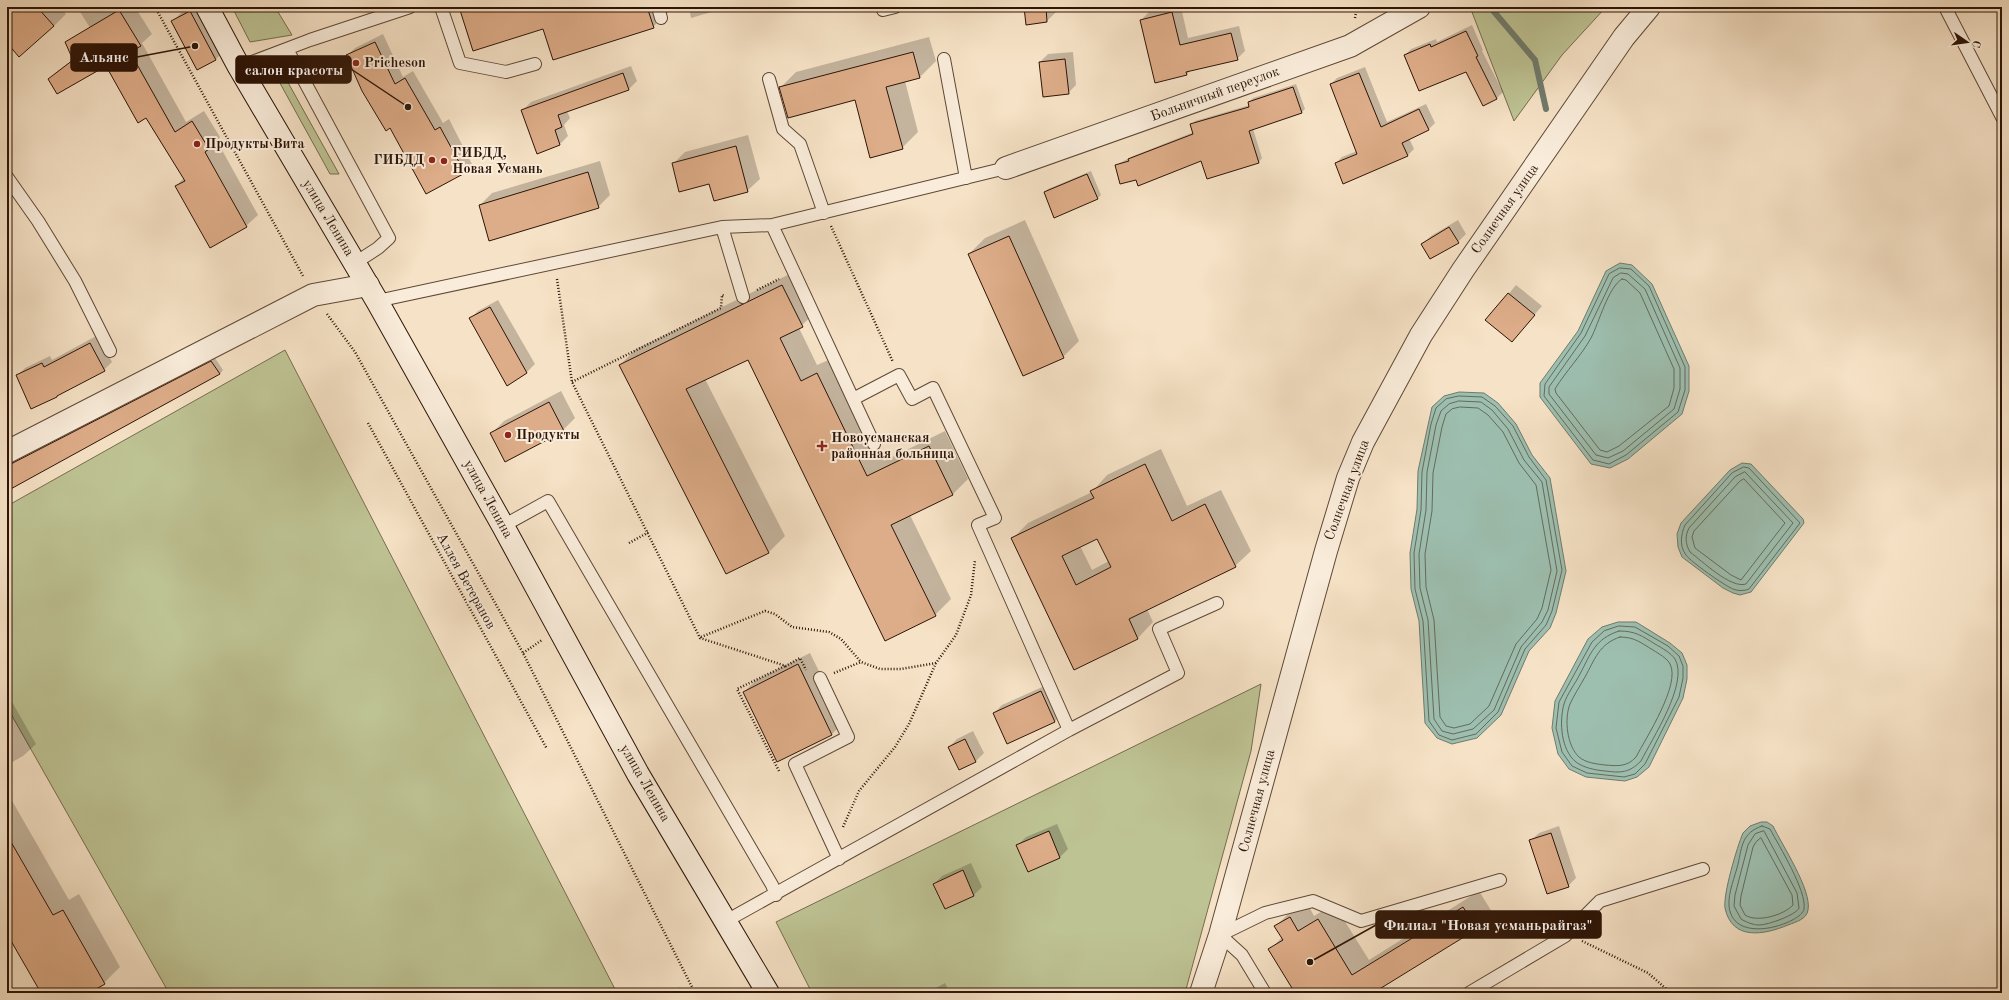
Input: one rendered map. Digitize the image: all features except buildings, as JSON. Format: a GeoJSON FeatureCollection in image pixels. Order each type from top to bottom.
{"type":"FeatureCollection","features":[{"type":"Feature","properties":{"kind":"street","name":"улица Ленина"},"geometry":{"type":"LineString","coordinates":[[207,7],[239,67],[372,293],[503,526],[638,774],[726,922],[764,992]]}},
{"type":"Feature","properties":{"kind":"street","name":"Больничный переулок"},"geometry":{"type":"LineString","coordinates":[[1006,168],[1350,46],[1419,7]]}},
{"type":"Feature","properties":{"kind":"street","name":"Солнечная улица"},"geometry":{"type":"LineString","coordinates":[[1201,993],[1220,935],[1326,551],[1348,478],[1363,442],[1421,335],[1462,270],[1624,38],[1649,7]]}},
{"type":"Feature","properties":{"kind":"street"},"geometry":{"type":"LineString","coordinates":[[7,452],[313,295],[372,293]]}},
{"type":"Feature","properties":{"kind":"lane"},"geometry":{"type":"LineString","coordinates":[[239,67],[410,7]]}},
{"type":"Feature","properties":{"kind":"lane"},"geometry":{"type":"LineString","coordinates":[[441,7],[460,63],[506,72],[535,64]]}},
{"type":"Feature","properties":{"kind":"lane"},"geometry":{"type":"LineString","coordinates":[[882,7],[883,10],[895,7]]}},
{"type":"Feature","properties":{"kind":"lane"},"geometry":{"type":"LineString","coordinates":[[1945,7],[2002,117]]}},
{"type":"Feature","properties":{"kind":"lane"},"geometry":{"type":"LineString","coordinates":[[287,49],[389,238],[378,248],[355,263]]}},
{"type":"Feature","properties":{"kind":"lane"},"geometry":{"type":"LineString","coordinates":[[944,59],[966,178]]}},
{"type":"Feature","properties":{"kind":"lane"},"geometry":{"type":"LineString","coordinates":[[769,79],[783,129],[800,144],[824,213]]}},
{"type":"Feature","properties":{"kind":"lane"},"geometry":{"type":"LineString","coordinates":[[372,293],[555,264],[722,227],[772,225],[1006,168]]}},
{"type":"Feature","properties":{"kind":"lane"},"geometry":{"type":"LineString","coordinates":[[7,177],[38,221],[75,281],[110,351]]}},
{"type":"Feature","properties":{"kind":"lane"},"geometry":{"type":"LineString","coordinates":[[772,225],[874,444]]}},
{"type":"Feature","properties":{"kind":"lane"},"geometry":{"type":"LineString","coordinates":[[722,227],[742,297]]}},
{"type":"Feature","properties":{"kind":"lane"},"geometry":{"type":"LineString","coordinates":[[853,399],[899,375],[912,399],[933,388],[995,518],[978,525],[1069,730]]}},
{"type":"Feature","properties":{"kind":"lane"},"geometry":{"type":"LineString","coordinates":[[503,526],[548,501],[772,885],[776,895]]}},
{"type":"Feature","properties":{"kind":"lane"},"geometry":{"type":"LineString","coordinates":[[726,922],[1069,730],[1178,673],[1159,629],[1218,603]]}},
{"type":"Feature","properties":{"kind":"lane"},"geometry":{"type":"LineString","coordinates":[[820,678],[848,737],[795,764],[839,859]]}},
{"type":"Feature","properties":{"kind":"lane"},"geometry":{"type":"LineString","coordinates":[[1469,993],[1565,936],[1600,901],[1703,868]]}},
{"type":"Feature","properties":{"kind":"lane"},"geometry":{"type":"LineString","coordinates":[[1266,993],[1242,955],[1220,935],[1265,913],[1313,901],[1361,921],[1500,880]]}},
{"type":"Feature","properties":{"kind":"path"},"geometry":{"type":"LineString","coordinates":[[155,7],[313,295],[355,352],[523,653],[695,993]]}},
{"type":"Feature","properties":{"kind":"path"},"geometry":{"type":"LineString","coordinates":[[824,213],[899,375]]}},
{"type":"Feature","properties":{"kind":"path"},"geometry":{"type":"LineString","coordinates":[[555,264],[572,382],[649,532],[700,638],[786,666]]}},
{"type":"Feature","properties":{"kind":"path"},"geometry":{"type":"LineString","coordinates":[[572,382],[721,308],[722,296],[742,297],[794,272]]}},
{"type":"Feature","properties":{"kind":"path","name":"Аллея Ветеранов"},"geometry":{"type":"LineString","coordinates":[[368,422],[547,749]]}},
{"type":"Feature","properties":{"kind":"path"},"geometry":{"type":"LineString","coordinates":[[839,859],[840,834],[859,791],[895,747],[909,724],[936,663],[956,635],[971,595],[978,525]]}},
{"type":"Feature","properties":{"kind":"path"},"geometry":{"type":"LineString","coordinates":[[629,543],[649,532]]}},
{"type":"Feature","properties":{"kind":"path"},"geometry":{"type":"LineString","coordinates":[[700,638],[765,611],[775,614],[792,627],[829,632],[841,639],[861,662],[880,669],[901,669],[936,663]]}},
{"type":"Feature","properties":{"kind":"path"},"geometry":{"type":"LineString","coordinates":[[795,764],[779,772],[737,690],[800,658],[812,682],[861,662]]}},
{"type":"Feature","properties":{"kind":"path"},"geometry":{"type":"LineString","coordinates":[[1565,936],[1582,941],[1648,973],[1671,993]]}},
{"type":"Feature","properties":{"kind":"green space"},"geometry":{"type":"Polygon","coordinates":[[[232,7],[275,7],[292,35],[250,42],[232,7]]]}},
{"type":"Feature","properties":{"kind":"green space"},"geometry":{"type":"Polygon","coordinates":[[[1470,7],[1606,7],[1562,55],[1514,121],[1470,7]]]}},
{"type":"Feature","properties":{"kind":"green space"},"geometry":{"type":"Polygon","coordinates":[[[276,61],[339,174],[330,174],[270,65],[276,61]]]}},
{"type":"Feature","properties":{"kind":"green space"},"geometry":{"type":"Polygon","coordinates":[[[285,350],[617,993],[169,993],[7,707],[7,506],[285,350]]]}},
{"type":"Feature","properties":{"kind":"green space"},"geometry":{"type":"Polygon","coordinates":[[[1261,684],[1251,751],[1185,993],[812,993],[776,922],[1261,684]]]}},
{"type":"Feature","properties":{"kind":"water"},"geometry":{"type":"Polygon","coordinates":[[[1620,263],[1632,265],[1652,284],[1689,366],[1689,391],[1682,414],[1628,459],[1610,468],[1591,464],[1540,397],[1540,383],[1578,331],[1606,271],[1620,263]]]}},
{"type":"Feature","properties":{"kind":"water"},"geometry":{"type":"Polygon","coordinates":[[[1459,392],[1484,393],[1498,403],[1516,424],[1532,455],[1550,478],[1566,571],[1556,613],[1550,628],[1529,651],[1501,715],[1477,738],[1452,744],[1437,738],[1425,723],[1419,621],[1411,589],[1410,553],[1417,509],[1418,471],[1432,407],[1444,396],[1459,392]]]}},
{"type":"Feature","properties":{"kind":"water"},"geometry":{"type":"Polygon","coordinates":[[[1742,463],[1751,464],[1803,519],[1804,523],[1751,592],[1740,595],[1723,588],[1682,557],[1678,547],[1677,534],[1681,523],[1730,470],[1742,463]]]}},
{"type":"Feature","properties":{"kind":"water"},"geometry":{"type":"Polygon","coordinates":[[[1618,622],[1636,622],[1670,643],[1682,653],[1687,665],[1687,679],[1683,698],[1649,767],[1637,777],[1625,781],[1586,777],[1569,769],[1558,754],[1552,728],[1555,701],[1588,639],[1602,627],[1618,622]]]}},
{"type":"Feature","properties":{"kind":"water"},"geometry":{"type":"Polygon","coordinates":[[[1761,822],[1767,822],[1773,826],[1801,880],[1808,901],[1808,910],[1806,916],[1794,923],[1769,931],[1750,933],[1742,931],[1734,926],[1729,919],[1725,908],[1725,901],[1731,870],[1743,833],[1750,826],[1761,822]]]}},
{"type":"Feature","properties":{"kind":"waterway"},"geometry":{"type":"LineString","coordinates":[[1490,7],[1535,60],[1546,109]]}},
{"type":"Feature","properties":{"kind":"place","name":"Альянс"},"geometry":{"type":"Point","coordinates":[195,46]}},
{"type":"Feature","properties":{"kind":"place","name":"Pricheson"},"geometry":{"type":"Point","coordinates":[356,63]}},
{"type":"Feature","properties":{"kind":"place","name":"салон красоты"},"geometry":{"type":"Point","coordinates":[408,107]}},
{"type":"Feature","properties":{"kind":"place","name":"Продукты Вита"},"geometry":{"type":"Point","coordinates":[197,144]}},
{"type":"Feature","properties":{"kind":"place","name":"ГИБДД"},"geometry":{"type":"Point","coordinates":[432,160]}},
{"type":"Feature","properties":{"kind":"place","name":"ГИБДД, Новая Усмань"},"geometry":{"type":"Point","coordinates":[444,161]}},
{"type":"Feature","properties":{"kind":"place","name":"Продукты"},"geometry":{"type":"Point","coordinates":[508,435]}},
{"type":"Feature","properties":{"kind":"place","name":"Новоусманская районная больница"},"geometry":{"type":"Point","coordinates":[822,446]}},
{"type":"Feature","properties":{"kind":"place","name":"Филиал \"Новая усманьрайгаз\""},"geometry":{"type":"Point","coordinates":[1310,962]}}]}
